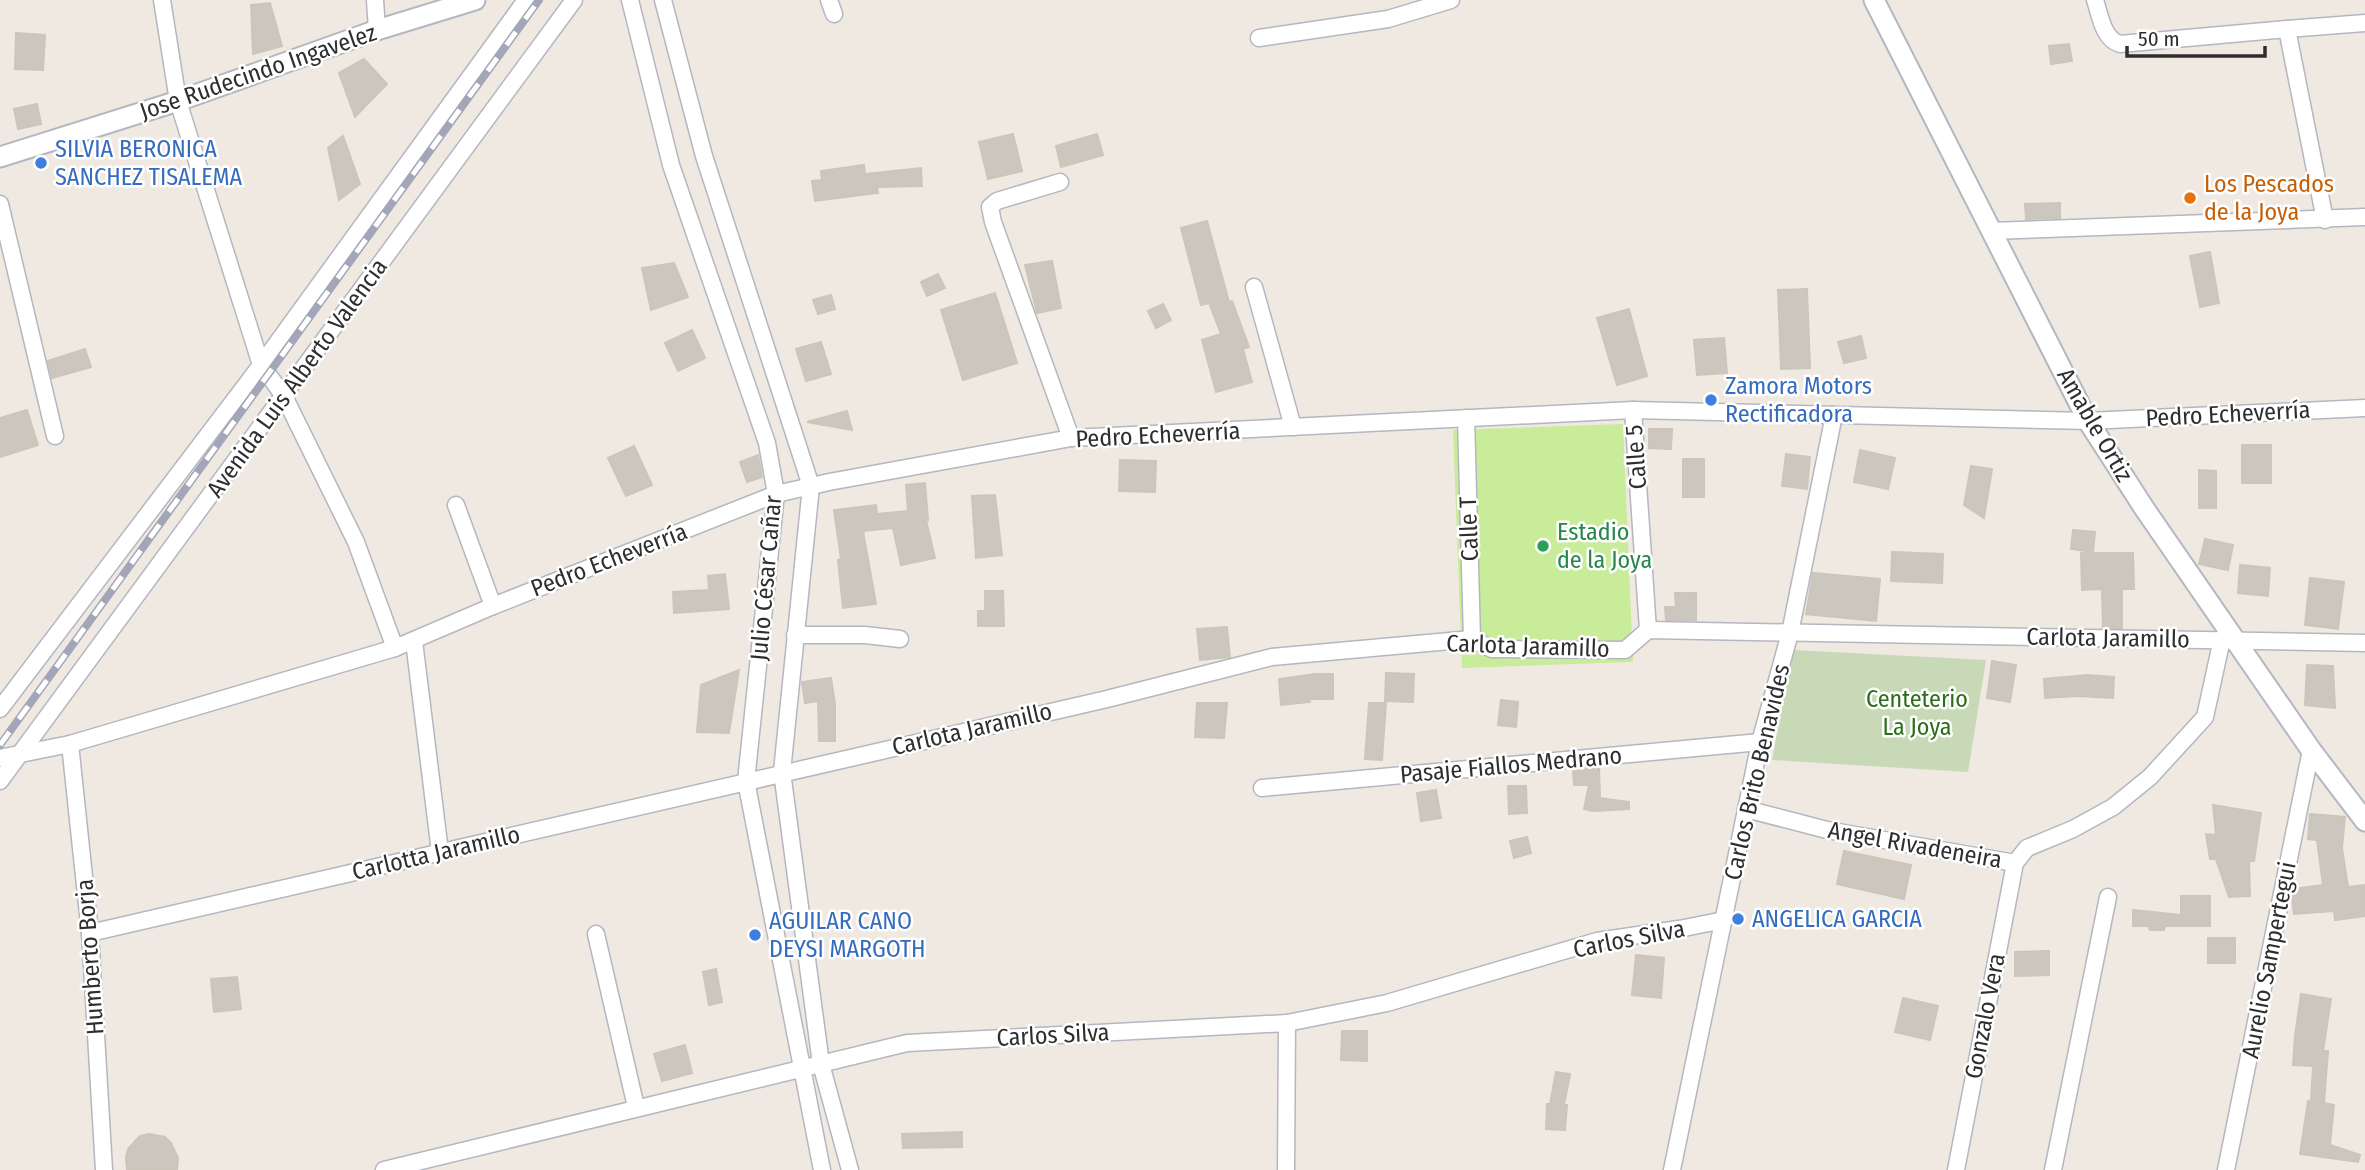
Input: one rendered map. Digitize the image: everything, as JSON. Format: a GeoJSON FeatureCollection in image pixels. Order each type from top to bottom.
{"type":"FeatureCollection","features":[{"type":"Feature","properties":{"kind":"street"},"geometry":{"type":"LineString","coordinates":[[162,0],[178,101],[261,366],[284,396],[356,542],[395,648]]}},
{"type":"Feature","properties":{"kind":"street"},"geometry":{"type":"LineString","coordinates":[[375,0],[377,30]]}},
{"type":"Feature","properties":{"kind":"street"},"geometry":{"type":"LineString","coordinates":[[0,709],[261,366],[526,0]]}},
{"type":"Feature","properties":{"kind":"street","name":"Avenida Luis Alberto Valencia"},"geometry":{"type":"LineString","coordinates":[[0,781],[574,0]]}},
{"type":"Feature","properties":{"kind":"street","name":"Julio César Cañar"},"geometry":{"type":"LineString","coordinates":[[630,0],[671,165],[767,443],[776,494],[746,781],[800,1069],[822,1170]]}},
{"type":"Feature","properties":{"kind":"street","name":"Julio César Cañar"},"geometry":{"type":"LineString","coordinates":[[663,0],[704,156],[811,486],[782,772],[821,1064],[850,1170]]}},
{"type":"Feature","properties":{"kind":"street"},"geometry":{"type":"LineString","coordinates":[[1259,38],[1388,19],[1451,0]]}},
{"type":"Feature","properties":{"kind":"street","name":"Amable Ortiz"},"geometry":{"type":"LineString","coordinates":[[1874,0],[2088,421],[2228,640],[2365,821]]}},
{"type":"Feature","properties":{"kind":"street"},"geometry":{"type":"LineString","coordinates":[[2095,0],[2106,33],[2112,41],[2120,44],[2365,23]]}},
{"type":"Feature","properties":{"kind":"street","name":"Jose Rudecindo Ingavelez"},"geometry":{"type":"LineString","coordinates":[[0,157],[178,101],[464,2]]}},
{"type":"Feature","properties":{"kind":"street"},"geometry":{"type":"LineString","coordinates":[[2287,29],[2325,220]]}},
{"type":"Feature","properties":{"kind":"street"},"geometry":{"type":"LineString","coordinates":[[1060,182],[997,201],[990,207],[993,222],[1071,438]]}},
{"type":"Feature","properties":{"kind":"street"},"geometry":{"type":"LineString","coordinates":[[0,204],[55,436]]}},
{"type":"Feature","properties":{"kind":"street"},"geometry":{"type":"LineString","coordinates":[[1991,231],[2365,217]]}},
{"type":"Feature","properties":{"kind":"street"},"geometry":{"type":"LineString","coordinates":[[1254,287],[1293,427]]}},
{"type":"Feature","properties":{"kind":"street","name":"Pedro Echeverría"},"geometry":{"type":"LineString","coordinates":[[0,758],[70,744],[395,648],[493,606],[776,494],[1071,438],[1633,410],[2088,421],[2365,408]]}},
{"type":"Feature","properties":{"kind":"street","name":"Calle 5"},"geometry":{"type":"LineString","coordinates":[[1633,410],[1648,630]]}},
{"type":"Feature","properties":{"kind":"street","name":"Carlos Brito Benavides"},"geometry":{"type":"LineString","coordinates":[[1672,1170],[1760,742],[1790,633],[1834,415]]}},
{"type":"Feature","properties":{"kind":"street","name":"Calle T"},"geometry":{"type":"LineString","coordinates":[[1466,418],[1472,639]]}},
{"type":"Feature","properties":{"kind":"street"},"geometry":{"type":"LineString","coordinates":[[456,505],[493,606]]}},
{"type":"Feature","properties":{"kind":"street","name":"Carlota Jaramillo"},"geometry":{"type":"LineString","coordinates":[[782,772],[1107,699],[1272,657],[1472,639],[1492,649],[1625,650],[1648,630],[2365,643]]}},
{"type":"Feature","properties":{"kind":"street"},"geometry":{"type":"LineString","coordinates":[[795,635],[842,634],[900,639]]}},
{"type":"Feature","properties":{"kind":"street","name":"Angel Rivadeneira"},"geometry":{"type":"LineString","coordinates":[[1746,809],[1827,830],[2015,863],[2027,848],[2073,830],[2113,807],[2157,769],[2205,717],[2228,640]]}},
{"type":"Feature","properties":{"kind":"street"},"geometry":{"type":"LineString","coordinates":[[414,641],[440,852]]}},
{"type":"Feature","properties":{"kind":"street","name":"Pasaje Fiallos Medrano"},"geometry":{"type":"LineString","coordinates":[[1262,788],[1760,742]]}},
{"type":"Feature","properties":{"kind":"street","name":"Humberto Borja"},"geometry":{"type":"LineString","coordinates":[[70,744],[90,933],[104,1170]]}},
{"type":"Feature","properties":{"kind":"street","name":"Aurelio Sampertegui"},"geometry":{"type":"LineString","coordinates":[[2226,1170],[2311,750]]}},
{"type":"Feature","properties":{"kind":"street","name":"Carlotta Jaramillo"},"geometry":{"type":"LineString","coordinates":[[90,933],[782,772]]}},
{"type":"Feature","properties":{"kind":"street","name":"Gonzalo Vera"},"geometry":{"type":"LineString","coordinates":[[1956,1170],[2015,863]]}},
{"type":"Feature","properties":{"kind":"street"},"geometry":{"type":"LineString","coordinates":[[2053,1170],[2108,897]]}},
{"type":"Feature","properties":{"kind":"street","name":"Carlos Silva"},"geometry":{"type":"LineString","coordinates":[[384,1170],[907,1043],[1287,1023],[1387,1003],[1597,941],[1724,920]]}},
{"type":"Feature","properties":{"kind":"street"},"geometry":{"type":"LineString","coordinates":[[596,934],[636,1107]]}},
{"type":"Feature","properties":{"kind":"street"},"geometry":{"type":"LineString","coordinates":[[1286,1170],[1287,1023]]}},
{"type":"Feature","properties":{"kind":"green space","name":"Estadio de la Joya"},"geometry":{"type":"Polygon","coordinates":[[[1623,424],[1633,662],[1462,668],[1453,430],[1623,424]]]}},
{"type":"Feature","properties":{"kind":"green space","name":"Centeterio La Joya"},"geometry":{"type":"Polygon","coordinates":[[[1793,650],[1986,660],[1968,772],[1772,760],[1793,650]]]}},
{"type":"Feature","properties":{"kind":"building"},"geometry":{"type":"Polygon","coordinates":[[[270,3],[282,46],[253,54],[251,5],[270,3]]]}},
{"type":"Feature","properties":{"kind":"building"},"geometry":{"type":"Polygon","coordinates":[[[16,33],[45,35],[43,70],[15,69],[16,33]]]}},
{"type":"Feature","properties":{"kind":"building"},"geometry":{"type":"Polygon","coordinates":[[[2069,44],[2072,61],[2051,64],[2049,46],[2069,44]]]}},
{"type":"Feature","properties":{"kind":"building"},"geometry":{"type":"Polygon","coordinates":[[[364,59],[387,84],[355,117],[339,73],[364,59]]]}},
{"type":"Feature","properties":{"kind":"building"},"geometry":{"type":"Polygon","coordinates":[[[37,104],[41,124],[18,129],[14,109],[37,104]]]}},
{"type":"Feature","properties":{"kind":"building"},"geometry":{"type":"Polygon","coordinates":[[[1013,134],[1022,171],[988,179],[979,142],[1013,134]]]}},
{"type":"Feature","properties":{"kind":"building"},"geometry":{"type":"Polygon","coordinates":[[[1097,134],[1103,155],[1061,167],[1056,146],[1097,134]]]}},
{"type":"Feature","properties":{"kind":"building"},"geometry":{"type":"Polygon","coordinates":[[[343,136],[360,184],[339,200],[328,148],[343,136]]]}},
{"type":"Feature","properties":{"kind":"building"},"geometry":{"type":"Polygon","coordinates":[[[864,165],[865,174],[921,168],[922,186],[877,187],[878,193],[815,201],[812,181],[822,180],[821,171],[864,165]]]}},
{"type":"Feature","properties":{"kind":"building"},"geometry":{"type":"Polygon","coordinates":[[[2060,203],[2060,218],[2026,219],[2025,204],[2060,203]]]}},
{"type":"Feature","properties":{"kind":"building"},"geometry":{"type":"Polygon","coordinates":[[[1207,221],[1229,302],[1232,301],[1249,347],[1243,349],[1252,382],[1216,392],[1202,340],[1221,334],[1209,303],[1201,305],[1181,228],[1207,221]]]}},
{"type":"Feature","properties":{"kind":"building"},"geometry":{"type":"Polygon","coordinates":[[[2210,252],[2219,303],[2200,307],[2190,256],[2210,252]]]}},
{"type":"Feature","properties":{"kind":"building"},"geometry":{"type":"Polygon","coordinates":[[[1052,261],[1061,308],[1037,313],[1025,265],[1052,261]]]}},
{"type":"Feature","properties":{"kind":"building"},"geometry":{"type":"Polygon","coordinates":[[[674,263],[688,297],[651,310],[642,268],[674,263]]]}},
{"type":"Feature","properties":{"kind":"building"},"geometry":{"type":"Polygon","coordinates":[[[938,274],[945,288],[927,296],[921,282],[938,274]]]}},
{"type":"Feature","properties":{"kind":"building"},"geometry":{"type":"Polygon","coordinates":[[[1807,289],[1810,368],[1781,369],[1778,290],[1807,289]]]}},
{"type":"Feature","properties":{"kind":"building"},"geometry":{"type":"Polygon","coordinates":[[[995,293],[1017,363],[963,380],[941,310],[995,293]]]}},
{"type":"Feature","properties":{"kind":"building"},"geometry":{"type":"Polygon","coordinates":[[[831,295],[835,309],[818,314],[813,300],[831,295]]]}},
{"type":"Feature","properties":{"kind":"building"},"geometry":{"type":"Polygon","coordinates":[[[1163,304],[1171,320],[1156,328],[1148,311],[1163,304]]]}},
{"type":"Feature","properties":{"kind":"building"},"geometry":{"type":"Polygon","coordinates":[[[1629,309],[1647,376],[1617,385],[1597,318],[1629,309]]]}},
{"type":"Feature","properties":{"kind":"building"},"geometry":{"type":"Polygon","coordinates":[[[692,330],[705,358],[678,371],[665,343],[692,330]]]}},
{"type":"Feature","properties":{"kind":"building"},"geometry":{"type":"Polygon","coordinates":[[[1861,336],[1866,358],[1844,363],[1838,342],[1861,336]]]}},
{"type":"Feature","properties":{"kind":"building"},"geometry":{"type":"Polygon","coordinates":[[[1724,338],[1727,373],[1697,375],[1694,340],[1724,338]]]}},
{"type":"Feature","properties":{"kind":"building"},"geometry":{"type":"Polygon","coordinates":[[[821,342],[831,374],[806,381],[796,349],[821,342]]]}},
{"type":"Feature","properties":{"kind":"building"},"geometry":{"type":"Polygon","coordinates":[[[85,349],[91,367],[52,378],[48,361],[85,349]]]}},
{"type":"Feature","properties":{"kind":"building"},"geometry":{"type":"Polygon","coordinates":[[[27,410],[38,445],[0,457],[0,418],[27,410]]]}},
{"type":"Feature","properties":{"kind":"building"},"geometry":{"type":"Polygon","coordinates":[[[847,411],[852,430],[807,422],[847,411]]]}},
{"type":"Feature","properties":{"kind":"building"},"geometry":{"type":"Polygon","coordinates":[[[1649,429],[1672,429],[1671,449],[1649,448],[1649,429]]]}},
{"type":"Feature","properties":{"kind":"building"},"geometry":{"type":"Polygon","coordinates":[[[2242,445],[2271,445],[2271,483],[2242,483],[2242,445]]]}},
{"type":"Feature","properties":{"kind":"building"},"geometry":{"type":"Polygon","coordinates":[[[634,446],[652,485],[626,496],[608,458],[634,446]]]}},
{"type":"Feature","properties":{"kind":"building"},"geometry":{"type":"Polygon","coordinates":[[[1860,450],[1895,458],[1888,489],[1854,482],[1860,450]]]}},
{"type":"Feature","properties":{"kind":"building"},"geometry":{"type":"Polygon","coordinates":[[[1786,454],[1810,457],[1807,489],[1782,486],[1786,454]]]}},
{"type":"Feature","properties":{"kind":"building"},"geometry":{"type":"Polygon","coordinates":[[[758,455],[762,477],[747,482],[740,462],[758,455]]]}},
{"type":"Feature","properties":{"kind":"building"},"geometry":{"type":"Polygon","coordinates":[[[1683,459],[1704,459],[1704,497],[1683,497],[1683,459]]]}},
{"type":"Feature","properties":{"kind":"building"},"geometry":{"type":"Polygon","coordinates":[[[1120,460],[1156,461],[1155,492],[1119,491],[1120,460]]]}},
{"type":"Feature","properties":{"kind":"building"},"geometry":{"type":"Polygon","coordinates":[[[1971,466],[1992,469],[1984,518],[1964,505],[1971,466]]]}},
{"type":"Feature","properties":{"kind":"building"},"geometry":{"type":"Polygon","coordinates":[[[2199,470],[2216,471],[2216,508],[2199,508],[2199,470]]]}},
{"type":"Feature","properties":{"kind":"building"},"geometry":{"type":"Polygon","coordinates":[[[925,483],[926,520],[935,558],[901,565],[893,528],[863,531],[876,604],[843,608],[838,560],[841,559],[834,510],[876,505],[877,514],[908,511],[906,485],[925,483]]]}},
{"type":"Feature","properties":{"kind":"building"},"geometry":{"type":"Polygon","coordinates":[[[995,495],[1002,555],[976,558],[972,496],[995,495]]]}},
{"type":"Feature","properties":{"kind":"building"},"geometry":{"type":"Polygon","coordinates":[[[2073,530],[2095,532],[2093,552],[2071,549],[2073,530]]]}},
{"type":"Feature","properties":{"kind":"building"},"geometry":{"type":"Polygon","coordinates":[[[2205,539],[2233,545],[2228,570],[2199,564],[2205,539]]]}},
{"type":"Feature","properties":{"kind":"building"},"geometry":{"type":"Polygon","coordinates":[[[1892,552],[1943,554],[1942,583],[1891,581],[1892,552]]]}},
{"type":"Feature","properties":{"kind":"building"},"geometry":{"type":"Polygon","coordinates":[[[2081,553],[2133,553],[2134,589],[2122,589],[2122,628],[2103,628],[2102,589],[2082,590],[2081,553]]]}},
{"type":"Feature","properties":{"kind":"building"},"geometry":{"type":"Polygon","coordinates":[[[2240,565],[2270,568],[2268,596],[2238,593],[2240,565]]]}},
{"type":"Feature","properties":{"kind":"building"},"geometry":{"type":"Polygon","coordinates":[[[1813,573],[1880,579],[1876,621],[1806,614],[1813,573]]]}},
{"type":"Feature","properties":{"kind":"building"},"geometry":{"type":"Polygon","coordinates":[[[725,574],[729,609],[674,613],[673,592],[709,590],[708,576],[725,574]]]}},
{"type":"Feature","properties":{"kind":"building"},"geometry":{"type":"Polygon","coordinates":[[[2310,578],[2344,582],[2338,629],[2305,625],[2310,578]]]}},
{"type":"Feature","properties":{"kind":"building"},"geometry":{"type":"Polygon","coordinates":[[[985,591],[1003,591],[1004,626],[978,626],[978,611],[985,611],[985,591]]]}},
{"type":"Feature","properties":{"kind":"building"},"geometry":{"type":"Polygon","coordinates":[[[1675,593],[1696,593],[1696,620],[1666,620],[1665,607],[1676,607],[1675,593]]]}},
{"type":"Feature","properties":{"kind":"building"},"geometry":{"type":"Polygon","coordinates":[[[1227,627],[1230,657],[1200,660],[1197,629],[1227,627]]]}},
{"type":"Feature","properties":{"kind":"building"},"geometry":{"type":"Polygon","coordinates":[[[1992,661],[2016,665],[2010,702],[1987,698],[1992,661]]]}},
{"type":"Feature","properties":{"kind":"building"},"geometry":{"type":"Polygon","coordinates":[[[2307,665],[2333,666],[2335,708],[2305,705],[2307,665]]]}},
{"type":"Feature","properties":{"kind":"building"},"geometry":{"type":"Polygon","coordinates":[[[739,670],[729,733],[697,732],[701,685],[739,670]]]}},
{"type":"Feature","properties":{"kind":"building"},"geometry":{"type":"Polygon","coordinates":[[[1386,673],[1414,674],[1413,702],[1385,701],[1386,673]]]}},
{"type":"Feature","properties":{"kind":"building"},"geometry":{"type":"Polygon","coordinates":[[[1333,674],[1333,699],[1309,699],[1310,702],[1281,705],[1279,679],[1333,674]]]}},
{"type":"Feature","properties":{"kind":"building"},"geometry":{"type":"Polygon","coordinates":[[[2087,675],[2114,677],[2113,698],[2045,698],[2044,679],[2087,675]]]}},
{"type":"Feature","properties":{"kind":"building"},"geometry":{"type":"Polygon","coordinates":[[[831,678],[835,704],[835,741],[819,741],[818,701],[805,703],[802,682],[831,678]]]}},
{"type":"Feature","properties":{"kind":"building"},"geometry":{"type":"Polygon","coordinates":[[[1501,700],[1518,702],[1516,727],[1498,725],[1501,700]]]}},
{"type":"Feature","properties":{"kind":"building"},"geometry":{"type":"Polygon","coordinates":[[[1197,703],[1227,703],[1224,738],[1195,737],[1197,703]]]}},
{"type":"Feature","properties":{"kind":"building"},"geometry":{"type":"Polygon","coordinates":[[[1369,703],[1386,703],[1382,760],[1365,759],[1369,703]]]}},
{"type":"Feature","properties":{"kind":"building"},"geometry":{"type":"Polygon","coordinates":[[[1599,767],[1600,798],[1629,802],[1629,809],[1584,809],[1589,785],[1574,785],[1573,770],[1599,767]]]}},
{"type":"Feature","properties":{"kind":"building"},"geometry":{"type":"Polygon","coordinates":[[[1508,786],[1526,786],[1527,813],[1509,814],[1508,786]]]}},
{"type":"Feature","properties":{"kind":"building"},"geometry":{"type":"Polygon","coordinates":[[[1436,790],[1441,818],[1421,821],[1417,793],[1436,790]]]}},
{"type":"Feature","properties":{"kind":"building"},"geometry":{"type":"Polygon","coordinates":[[[2213,805],[2261,813],[2254,861],[2249,861],[2250,896],[2229,897],[2216,859],[2210,859],[2206,834],[2216,835],[2213,805]]]}},
{"type":"Feature","properties":{"kind":"building"},"geometry":{"type":"Polygon","coordinates":[[[2310,814],[2345,817],[2342,848],[2348,887],[2365,885],[2365,916],[2335,920],[2334,911],[2294,914],[2294,889],[2323,885],[2317,840],[2308,839],[2310,814]]]}},
{"type":"Feature","properties":{"kind":"building"},"geometry":{"type":"Polygon","coordinates":[[[1527,837],[1531,853],[1514,858],[1510,841],[1527,837]]]}},
{"type":"Feature","properties":{"kind":"building"},"geometry":{"type":"Polygon","coordinates":[[[1844,851],[1911,865],[1904,899],[1837,884],[1844,851]]]}},
{"type":"Feature","properties":{"kind":"building"},"geometry":{"type":"Polygon","coordinates":[[[2181,896],[2210,896],[2210,926],[2181,926],[2181,896]]]}},
{"type":"Feature","properties":{"kind":"building"},"geometry":{"type":"Polygon","coordinates":[[[2133,910],[2180,915],[2179,926],[2150,930],[2148,926],[2133,926],[2133,910]]]}},
{"type":"Feature","properties":{"kind":"building"},"geometry":{"type":"Polygon","coordinates":[[[2208,938],[2235,938],[2235,963],[2208,963],[2208,938]]]}},
{"type":"Feature","properties":{"kind":"building"},"geometry":{"type":"Polygon","coordinates":[[[2049,951],[2049,975],[2015,976],[2015,952],[2049,951]]]}},
{"type":"Feature","properties":{"kind":"building"},"geometry":{"type":"Polygon","coordinates":[[[1636,955],[1664,958],[1661,998],[1632,995],[1636,955]]]}},
{"type":"Feature","properties":{"kind":"building"},"geometry":{"type":"Polygon","coordinates":[[[716,969],[722,1002],[709,1005],[703,972],[716,969]]]}},
{"type":"Feature","properties":{"kind":"building"},"geometry":{"type":"Polygon","coordinates":[[[237,977],[241,1009],[214,1012],[211,979],[237,977]]]}},
{"type":"Feature","properties":{"kind":"building"},"geometry":{"type":"Polygon","coordinates":[[[2301,994],[2331,999],[2323,1051],[2328,1051],[2324,1103],[2334,1105],[2330,1145],[2360,1155],[2358,1162],[2300,1154],[2308,1101],[2311,1102],[2313,1066],[2293,1065],[2301,994]]]}},
{"type":"Feature","properties":{"kind":"building"},"geometry":{"type":"Polygon","coordinates":[[[1903,998],[1938,1006],[1930,1040],[1895,1032],[1903,998]]]}},
{"type":"Feature","properties":{"kind":"building"},"geometry":{"type":"Polygon","coordinates":[[[1342,1031],[1367,1031],[1367,1061],[1341,1060],[1342,1031]]]}},
{"type":"Feature","properties":{"kind":"building"},"geometry":{"type":"Polygon","coordinates":[[[685,1045],[692,1073],[662,1081],[654,1054],[685,1045]]]}},
{"type":"Feature","properties":{"kind":"building"},"geometry":{"type":"Polygon","coordinates":[[[1556,1072],[1570,1074],[1564,1105],[1567,1105],[1565,1130],[1546,1129],[1547,1104],[1550,1104],[1556,1072]]]}},
{"type":"Feature","properties":{"kind":"building"},"geometry":{"type":"Polygon","coordinates":[[[962,1132],[962,1147],[903,1148],[902,1134],[962,1132]]]}},
{"type":"Feature","properties":{"kind":"building"},"geometry":{"type":"Polygon","coordinates":[[[149,1134],[165,1137],[171,1143],[178,1158],[177,1170],[127,1170],[128,1149],[140,1136],[149,1134]]]}},
{"type":"Feature","properties":{"kind":"railway"},"geometry":{"type":"LineString","coordinates":[[0,745],[539,0]]}},
{"type":"Feature","properties":{"kind":"place","name":"SILVIA BERONICA SANCHEZ TISALEMA"},"geometry":{"type":"Point","coordinates":[41,163]}},
{"type":"Feature","properties":{"kind":"place","name":"Los Pescados de la Joya"},"geometry":{"type":"Point","coordinates":[2190,198]}},
{"type":"Feature","properties":{"kind":"place","name":"Zamora Motors Rectificadora"},"geometry":{"type":"Point","coordinates":[1711,400]}},
{"type":"Feature","properties":{"kind":"place","name":"Estadio de la Joya"},"geometry":{"type":"Point","coordinates":[1543,546]}},
{"type":"Feature","properties":{"kind":"place","name":"ANGELICA GARCIA"},"geometry":{"type":"Point","coordinates":[1738,919]}},
{"type":"Feature","properties":{"kind":"place","name":"AGUILAR CANO DEYSI MARGOTH"},"geometry":{"type":"Point","coordinates":[755,935]}}]}
